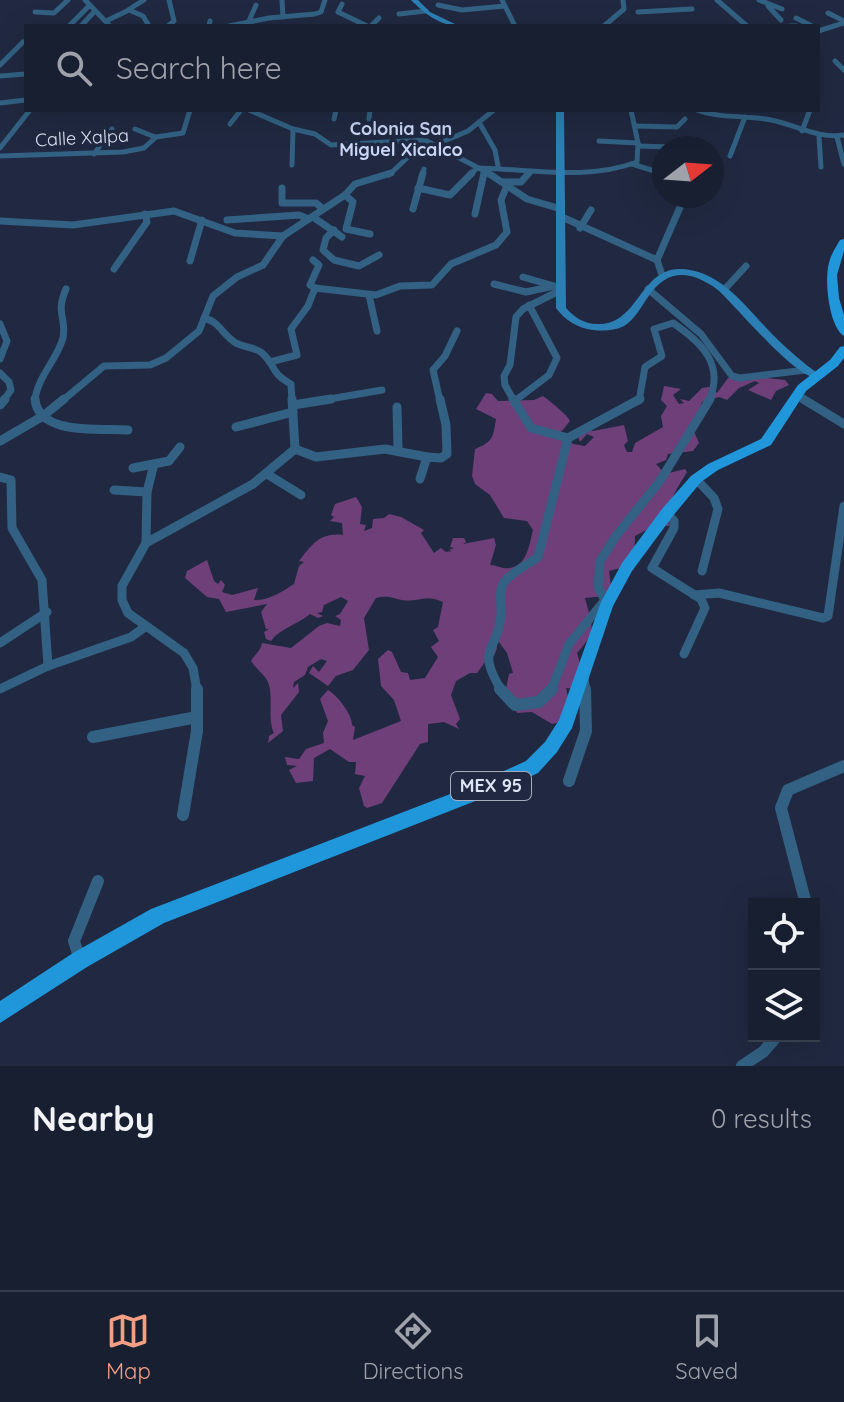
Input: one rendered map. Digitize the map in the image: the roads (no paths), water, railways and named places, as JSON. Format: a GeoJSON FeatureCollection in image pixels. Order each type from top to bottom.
{"type":"FeatureCollection","features":[{"type":"Feature","properties":{"kind":"main road"},"geometry":{"type":"LineString","coordinates":[[414,0],[426,11],[452,24]]}},
{"type":"Feature","properties":{"kind":"main road"},"geometry":{"type":"LineString","coordinates":[[560,112],[562,213],[559,288],[561,308],[567,316],[595,328],[623,323],[632,316],[648,289],[662,275],[690,273],[709,279],[724,290],[782,351],[811,374]]}},
{"type":"Feature","properties":{"kind":"main road"},"geometry":{"type":"LineString","coordinates":[[844,242],[837,255],[831,284],[844,332]]}},
{"type":"Feature","properties":{"kind":"main road","name":"MEX 95"},"geometry":{"type":"LineString","coordinates":[[0,1013],[80,960],[158,916],[477,792],[532,767],[559,735],[610,595],[667,513],[696,479],[713,467],[766,442],[811,374],[844,350]]}},
{"type":"Feature","properties":{"kind":"street"},"geometry":{"type":"LineString","coordinates":[[35,12],[55,12],[68,0]]}},
{"type":"Feature","properties":{"kind":"street"},"geometry":{"type":"LineString","coordinates":[[71,24],[87,3],[108,23],[144,0]]}},
{"type":"Feature","properties":{"kind":"street"},"geometry":{"type":"LineString","coordinates":[[169,0],[174,21],[170,24]]}},
{"type":"Feature","properties":{"kind":"street"},"geometry":{"type":"LineString","coordinates":[[282,0],[283,17]]}},
{"type":"Feature","properties":{"kind":"street"},"geometry":{"type":"LineString","coordinates":[[242,24],[317,14],[325,0]]}},
{"type":"Feature","properties":{"kind":"street"},"geometry":{"type":"LineString","coordinates":[[623,0],[624,7]]}},
{"type":"Feature","properties":{"kind":"street"},"geometry":{"type":"LineString","coordinates":[[717,0],[745,24]]}},
{"type":"Feature","properties":{"kind":"street"},"geometry":{"type":"LineString","coordinates":[[762,2],[782,9]]}},
{"type":"Feature","properties":{"kind":"street"},"geometry":{"type":"LineString","coordinates":[[762,2],[781,20]]}},
{"type":"Feature","properties":{"kind":"street"},"geometry":{"type":"LineString","coordinates":[[438,5],[462,10],[504,3],[514,24]]}},
{"type":"Feature","properties":{"kind":"street"},"geometry":{"type":"LineString","coordinates":[[342,4],[338,12],[365,24]]}},
{"type":"Feature","properties":{"kind":"street"},"geometry":{"type":"LineString","coordinates":[[249,21],[256,5]]}},
{"type":"Feature","properties":{"kind":"street"},"geometry":{"type":"LineString","coordinates":[[624,7],[656,18]]}},
{"type":"Feature","properties":{"kind":"street"},"geometry":{"type":"LineString","coordinates":[[606,24],[624,7]]}},
{"type":"Feature","properties":{"kind":"street"},"geometry":{"type":"LineString","coordinates":[[638,12],[692,9]]}},
{"type":"Feature","properties":{"kind":"street"},"geometry":{"type":"LineString","coordinates":[[128,10],[143,16],[148,24]]}},
{"type":"Feature","properties":{"kind":"street"},"geometry":{"type":"LineString","coordinates":[[399,14],[426,11]]}},
{"type":"Feature","properties":{"kind":"street"},"geometry":{"type":"LineString","coordinates":[[83,24],[94,12]]}},
{"type":"Feature","properties":{"kind":"street"},"geometry":{"type":"LineString","coordinates":[[828,13],[844,22]]}},
{"type":"Feature","properties":{"kind":"street"},"geometry":{"type":"LineString","coordinates":[[372,24],[379,18]]}},
{"type":"Feature","properties":{"kind":"street"},"geometry":{"type":"LineString","coordinates":[[796,18],[808,24]]}},
{"type":"Feature","properties":{"kind":"street"},"geometry":{"type":"LineString","coordinates":[[820,30],[844,22]]}},
{"type":"Feature","properties":{"kind":"street"},"geometry":{"type":"LineString","coordinates":[[0,65],[23,42]]}},
{"type":"Feature","properties":{"kind":"street"},"geometry":{"type":"LineString","coordinates":[[835,61],[844,70]]}},
{"type":"Feature","properties":{"kind":"street"},"geometry":{"type":"LineString","coordinates":[[0,76],[24,74]]}},
{"type":"Feature","properties":{"kind":"street"},"geometry":{"type":"LineString","coordinates":[[0,103],[24,100]]}},
{"type":"Feature","properties":{"kind":"street","name":"Calle Xalpa"},"geometry":{"type":"LineString","coordinates":[[0,148],[28,112]]}},
{"type":"Feature","properties":{"kind":"street","name":"Calle Xalpa"},"geometry":{"type":"LineString","coordinates":[[0,156],[94,154],[141,149],[155,137],[183,133],[189,112]]}},
{"type":"Feature","properties":{"kind":"street"},"geometry":{"type":"LineString","coordinates":[[230,124],[239,112]]}},
{"type":"Feature","properties":{"kind":"street"},"geometry":{"type":"LineString","coordinates":[[254,112],[293,129],[315,134],[331,145],[417,140],[438,146],[530,202],[562,213],[580,228],[657,260]]}},
{"type":"Feature","properties":{"kind":"street"},"geometry":{"type":"LineString","coordinates":[[334,119],[336,112]]}},
{"type":"Feature","properties":{"kind":"street"},"geometry":{"type":"LineString","coordinates":[[369,119],[370,112]]}},
{"type":"Feature","properties":{"kind":"street"},"geometry":{"type":"LineString","coordinates":[[0,441],[43,416],[104,366],[150,365],[166,358],[199,331],[213,296],[237,277],[263,265],[283,236],[345,195],[355,184],[388,176],[409,156],[438,146],[480,124],[492,112]]}},
{"type":"Feature","properties":{"kind":"street"},"geometry":{"type":"LineString","coordinates":[[418,188],[450,195],[480,170],[498,166],[529,173],[606,170],[632,164],[637,162],[638,144],[632,112]]}},
{"type":"Feature","properties":{"kind":"street"},"geometry":{"type":"LineString","coordinates":[[702,112],[774,121],[819,137],[840,136],[844,164]]}},
{"type":"Feature","properties":{"kind":"street"},"geometry":{"type":"LineString","coordinates":[[802,131],[809,112]]}},
{"type":"Feature","properties":{"kind":"street"},"geometry":{"type":"LineString","coordinates":[[730,156],[744,115]]}},
{"type":"Feature","properties":{"kind":"street"},"geometry":{"type":"LineString","coordinates":[[635,126],[679,127],[685,119]]}},
{"type":"Feature","properties":{"kind":"street"},"geometry":{"type":"LineString","coordinates":[[480,124],[495,150],[498,166]]}},
{"type":"Feature","properties":{"kind":"street"},"geometry":{"type":"LineString","coordinates":[[0,133],[12,129]]}},
{"type":"Feature","properties":{"kind":"street"},"geometry":{"type":"LineString","coordinates":[[94,154],[112,129]]}},
{"type":"Feature","properties":{"kind":"street"},"geometry":{"type":"LineString","coordinates":[[135,129],[155,137]]}},
{"type":"Feature","properties":{"kind":"street"},"geometry":{"type":"LineString","coordinates":[[292,165],[293,129]]}},
{"type":"Feature","properties":{"kind":"street"},"geometry":{"type":"LineString","coordinates":[[819,137],[821,167]]}},
{"type":"Feature","properties":{"kind":"street"},"geometry":{"type":"LineString","coordinates":[[599,141],[652,145]]}},
{"type":"Feature","properties":{"kind":"street"},"geometry":{"type":"LineString","coordinates":[[632,164],[652,170]]}},
{"type":"Feature","properties":{"kind":"street"},"geometry":{"type":"LineString","coordinates":[[413,209],[424,169]]}},
{"type":"Feature","properties":{"kind":"street"},"geometry":{"type":"LineString","coordinates":[[475,214],[480,170]]}},
{"type":"Feature","properties":{"kind":"street"},"geometry":{"type":"LineString","coordinates":[[505,185],[521,182],[529,173]]}},
{"type":"Feature","properties":{"kind":"street"},"geometry":{"type":"LineString","coordinates":[[313,260],[319,265],[310,285],[315,288],[369,295],[400,286],[432,285],[451,264],[503,239],[506,225],[501,200],[505,185]]}},
{"type":"Feature","properties":{"kind":"street"},"geometry":{"type":"LineString","coordinates":[[282,188],[282,203],[316,203],[323,209]]}},
{"type":"Feature","properties":{"kind":"street"},"geometry":{"type":"LineString","coordinates":[[345,195],[353,202],[346,229],[370,234]]}},
{"type":"Feature","properties":{"kind":"street"},"geometry":{"type":"LineString","coordinates":[[662,275],[657,260],[680,208]]}},
{"type":"Feature","properties":{"kind":"street"},"geometry":{"type":"LineString","coordinates":[[580,228],[591,210]]}},
{"type":"Feature","properties":{"kind":"street"},"geometry":{"type":"LineString","coordinates":[[0,223],[32,220],[73,225],[174,211],[235,233],[283,236]]}},
{"type":"Feature","properties":{"kind":"street"},"geometry":{"type":"LineString","coordinates":[[114,269],[147,222],[145,214]]}},
{"type":"Feature","properties":{"kind":"street"},"geometry":{"type":"LineString","coordinates":[[227,220],[299,215],[311,218],[342,237]]}},
{"type":"Feature","properties":{"kind":"street"},"geometry":{"type":"LineString","coordinates":[[190,261],[202,220]]}},
{"type":"Feature","properties":{"kind":"street"},"geometry":{"type":"LineString","coordinates":[[334,230],[326,238],[323,250],[334,260],[359,266],[379,255]]}},
{"type":"Feature","properties":{"kind":"street"},"geometry":{"type":"LineString","coordinates":[[724,290],[746,266]]}},
{"type":"Feature","properties":{"kind":"street"},"geometry":{"type":"LineString","coordinates":[[523,277],[559,288]]}},
{"type":"Feature","properties":{"kind":"street"},"geometry":{"type":"LineString","coordinates":[[494,284],[526,292],[559,288]]}},
{"type":"Feature","properties":{"kind":"street"},"geometry":{"type":"LineString","coordinates":[[270,362],[297,355],[291,329],[308,306],[315,288]]}},
{"type":"Feature","properties":{"kind":"street"},"geometry":{"type":"LineString","coordinates":[[559,288],[529,305],[516,317],[510,365],[504,376],[505,385],[531,428],[568,438],[640,400],[645,367],[662,356],[654,329],[673,323],[696,340],[711,359],[716,381],[710,406],[646,501],[606,546],[595,579],[596,589],[610,595],[587,617],[561,660],[550,694],[538,704],[515,705],[502,692],[489,671],[487,655],[501,618],[501,588],[506,580],[538,557],[568,438]]}},
{"type":"Feature","properties":{"kind":"street"},"geometry":{"type":"LineString","coordinates":[[66,289],[59,306],[64,329],[62,340],[34,392],[35,407],[57,425],[128,430]]}},
{"type":"Feature","properties":{"kind":"street"},"geometry":{"type":"LineString","coordinates":[[648,289],[701,334],[732,376],[811,374]]}},
{"type":"Feature","properties":{"kind":"street"},"geometry":{"type":"LineString","coordinates":[[369,295],[377,331]]}},
{"type":"Feature","properties":{"kind":"street"},"geometry":{"type":"LineString","coordinates":[[516,400],[555,371],[559,363],[558,355],[544,337],[529,305]]}},
{"type":"Feature","properties":{"kind":"street"},"geometry":{"type":"LineString","coordinates":[[204,318],[213,320],[228,339],[259,350],[270,362],[275,375],[291,384],[295,449]]}},
{"type":"Feature","properties":{"kind":"street"},"geometry":{"type":"LineString","coordinates":[[0,324],[7,332],[9,341],[0,359]]}},
{"type":"Feature","properties":{"kind":"street"},"geometry":{"type":"LineString","coordinates":[[295,449],[309,457],[398,449],[427,457],[441,458],[447,454],[446,425],[433,370],[445,356],[457,331]]}},
{"type":"Feature","properties":{"kind":"street"},"geometry":{"type":"LineString","coordinates":[[0,373],[9,382],[11,390],[0,405]]}},
{"type":"Feature","properties":{"kind":"street"},"geometry":{"type":"LineString","coordinates":[[236,427],[320,398],[341,398],[382,390]]}},
{"type":"Feature","properties":{"kind":"street"},"geometry":{"type":"LineString","coordinates":[[797,395],[844,424]]}},
{"type":"Feature","properties":{"kind":"street"},"geometry":{"type":"LineString","coordinates":[[397,407],[398,449]]}},
{"type":"Feature","properties":{"kind":"street"},"geometry":{"type":"LineString","coordinates":[[133,468],[171,460],[180,447]]}},
{"type":"Feature","properties":{"kind":"street"},"geometry":{"type":"LineString","coordinates":[[146,543],[198,512],[235,495],[267,474],[295,449]]}},
{"type":"Feature","properties":{"kind":"street"},"geometry":{"type":"LineString","coordinates":[[420,479],[427,457]]}},
{"type":"Feature","properties":{"kind":"street"},"geometry":{"type":"LineString","coordinates":[[154,464],[147,492],[146,543],[127,576],[122,600],[128,613],[184,653],[190,661],[195,679],[197,717],[183,815]]}},
{"type":"Feature","properties":{"kind":"street"},"geometry":{"type":"LineString","coordinates":[[267,474],[301,495]]}},
{"type":"Feature","properties":{"kind":"street"},"geometry":{"type":"LineString","coordinates":[[0,477],[11,480],[12,528],[42,580],[47,612],[48,666]]}},
{"type":"Feature","properties":{"kind":"street"},"geometry":{"type":"LineString","coordinates":[[696,479],[714,498],[718,509],[702,571]]}},
{"type":"Feature","properties":{"kind":"street"},"geometry":{"type":"LineString","coordinates":[[114,490],[147,492]]}},
{"type":"Feature","properties":{"kind":"street"},"geometry":{"type":"LineString","coordinates":[[694,595],[719,593],[823,618],[828,616],[844,506]]}},
{"type":"Feature","properties":{"kind":"street"},"geometry":{"type":"LineString","coordinates":[[667,513],[674,521],[674,534],[654,560],[652,568],[701,599],[705,608],[684,654]]}},
{"type":"Feature","properties":{"kind":"street"},"geometry":{"type":"LineString","coordinates":[[0,643],[47,612]]}},
{"type":"Feature","properties":{"kind":"street"},"geometry":{"type":"LineString","coordinates":[[0,689],[48,666],[131,637],[145,627]]}},
{"type":"Feature","properties":{"kind":"street"},"geometry":{"type":"LineString","coordinates":[[569,781],[583,747],[590,716],[583,671]]}},
{"type":"Feature","properties":{"kind":"street"},"geometry":{"type":"LineString","coordinates":[[93,737],[197,717]]}},
{"type":"Feature","properties":{"kind":"street"},"geometry":{"type":"LineString","coordinates":[[804,898],[781,808],[788,790],[844,766]]}},
{"type":"Feature","properties":{"kind":"street"},"geometry":{"type":"LineString","coordinates":[[80,960],[74,941],[98,881]]}},
{"type":"Feature","properties":{"kind":"street"},"geometry":{"type":"LineString","coordinates":[[742,1066],[772,1042]]}},
{"type":"Feature","properties":{"kind":"district","name":"Colonia San Miguel Xicalco"},"geometry":{"type":"Point","coordinates":[401,139]}}]}
